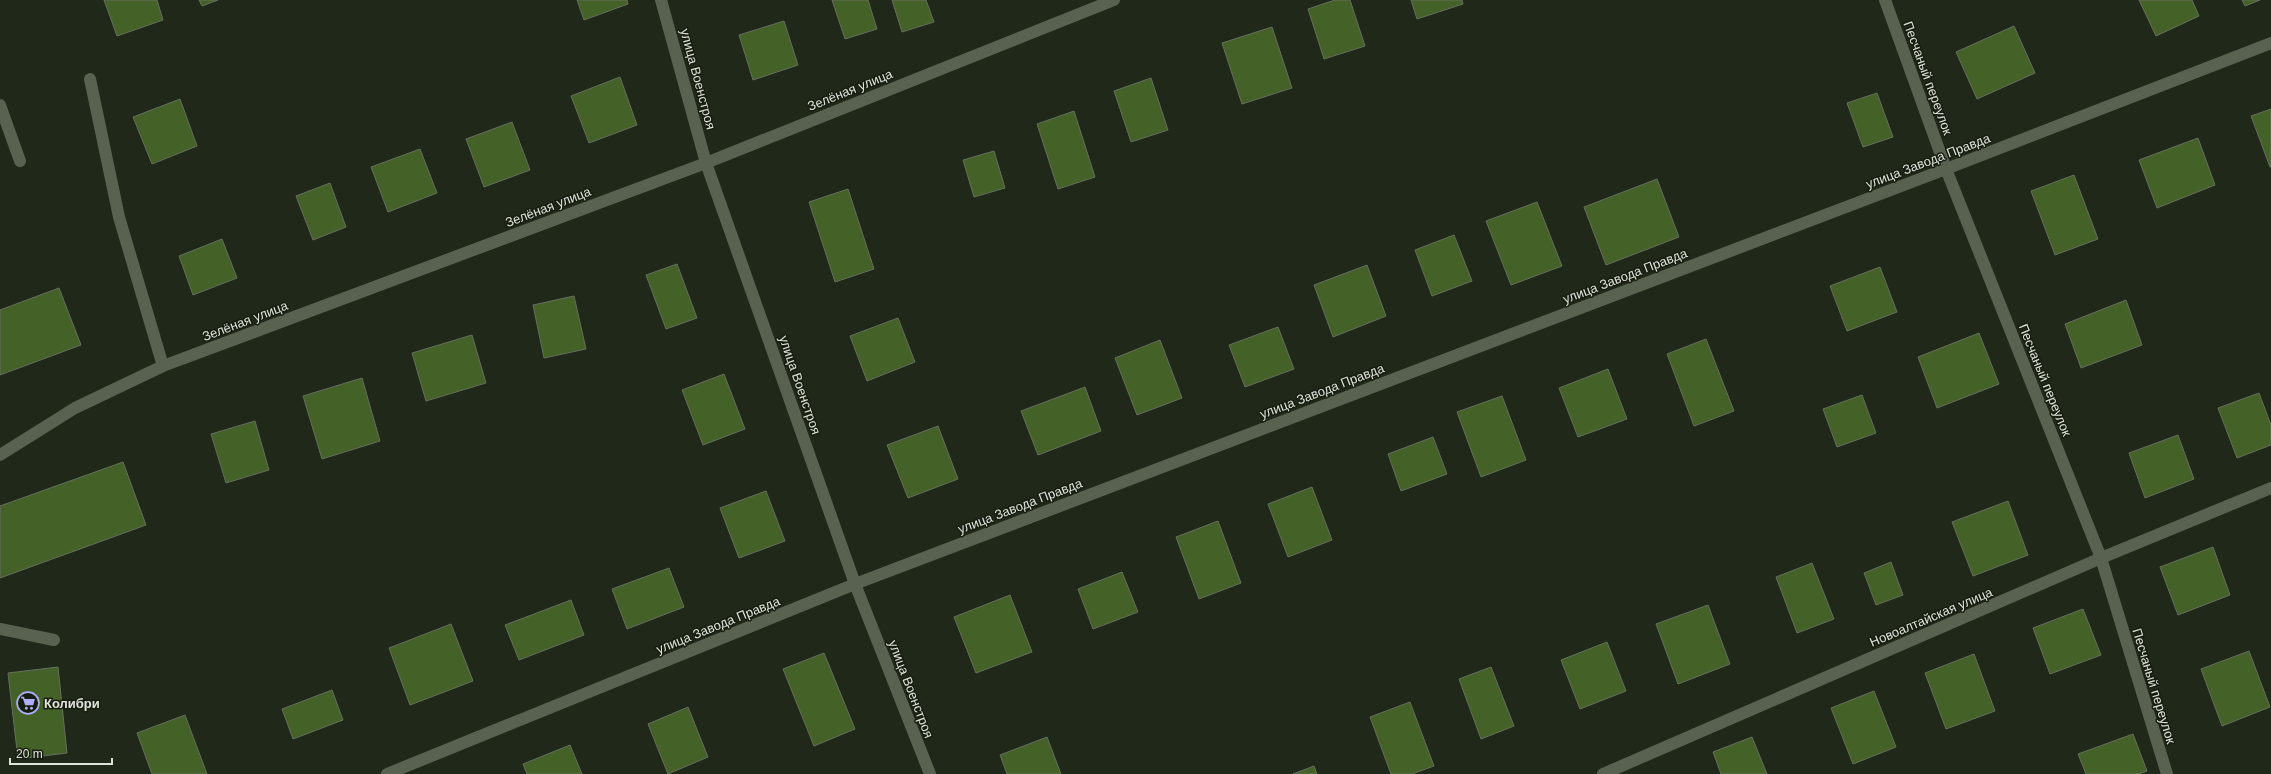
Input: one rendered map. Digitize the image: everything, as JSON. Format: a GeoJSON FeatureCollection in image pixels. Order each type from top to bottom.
{"type":"FeatureCollection","features":[{"type":"Feature","properties":{"kind":"street","name":"улица Военстроя"},"geometry":{"type":"LineString","coordinates":[[661,0],[706,163],[855,584],[930,774]]}},
{"type":"Feature","properties":{"kind":"street","name":"Зелёная улица"},"geometry":{"type":"LineString","coordinates":[[0,455],[75,408],[163,366],[706,163],[1114,0]]}},
{"type":"Feature","properties":{"kind":"street","name":"Песчаный переулок"},"geometry":{"type":"LineString","coordinates":[[1885,0],[1946,169],[2101,558],[2167,774]]}},
{"type":"Feature","properties":{"kind":"street","name":"улица Завода Правда"},"geometry":{"type":"LineString","coordinates":[[387,774],[855,584],[1946,169],[2271,43]]}},
{"type":"Feature","properties":{"kind":"street"},"geometry":{"type":"LineString","coordinates":[[90,79],[119,217],[163,366]]}},
{"type":"Feature","properties":{"kind":"street"},"geometry":{"type":"LineString","coordinates":[[0,106],[20,161]]}},
{"type":"Feature","properties":{"kind":"street","name":"Новоалтайская улица"},"geometry":{"type":"LineString","coordinates":[[1603,774],[2101,558],[2271,488]]}},
{"type":"Feature","properties":{"kind":"street"},"geometry":{"type":"LineString","coordinates":[[0,629],[54,640]]}},
{"type":"Feature","properties":{"kind":"building"},"geometry":{"type":"Polygon","coordinates":[[[104,0],[157,0],[163,20],[117,36],[104,0]]]}},
{"type":"Feature","properties":{"kind":"building"},"geometry":{"type":"Polygon","coordinates":[[[199,0],[218,0],[202,6],[199,0]]]}},
{"type":"Feature","properties":{"kind":"building"},"geometry":{"type":"Polygon","coordinates":[[[577,0],[627,0],[628,4],[584,20],[577,0]]]}},
{"type":"Feature","properties":{"kind":"building"},"geometry":{"type":"Polygon","coordinates":[[[832,0],[868,0],[877,29],[845,39],[832,0]]]}},
{"type":"Feature","properties":{"kind":"building"},"geometry":{"type":"Polygon","coordinates":[[[892,0],[926,0],[934,22],[902,32],[892,0]]]}},
{"type":"Feature","properties":{"kind":"building"},"geometry":{"type":"Polygon","coordinates":[[[1335,0],[1350,0],[1365,46],[1324,59],[1308,9],[1335,0]]]}},
{"type":"Feature","properties":{"kind":"building"},"geometry":{"type":"Polygon","coordinates":[[[1411,0],[1462,0],[1463,4],[1417,19],[1411,0]]]}},
{"type":"Feature","properties":{"kind":"building"},"geometry":{"type":"Polygon","coordinates":[[[2139,0],[2192,0],[2199,16],[2156,36],[2139,0]]]}},
{"type":"Feature","properties":{"kind":"building"},"geometry":{"type":"Polygon","coordinates":[[[2242,0],[2260,0],[2245,6],[2242,0]]]}},
{"type":"Feature","properties":{"kind":"building"},"geometry":{"type":"Polygon","coordinates":[[[784,21],[798,65],[753,80],[739,35],[784,21]]]}},
{"type":"Feature","properties":{"kind":"building"},"geometry":{"type":"Polygon","coordinates":[[[2014,26],[2035,73],[1977,99],[1956,52],[2014,26]]]}},
{"type":"Feature","properties":{"kind":"building"},"geometry":{"type":"Polygon","coordinates":[[[1272,27],[1292,88],[1242,104],[1222,43],[1272,27]]]}},
{"type":"Feature","properties":{"kind":"building"},"geometry":{"type":"Polygon","coordinates":[[[620,77],[637,125],[589,143],[571,96],[620,77]]]}},
{"type":"Feature","properties":{"kind":"building"},"geometry":{"type":"Polygon","coordinates":[[[1151,78],[1168,130],[1131,142],[1114,91],[1151,78]]]}},
{"type":"Feature","properties":{"kind":"building"},"geometry":{"type":"Polygon","coordinates":[[[1877,93],[1893,137],[1863,147],[1847,103],[1877,93]]]}},
{"type":"Feature","properties":{"kind":"building"},"geometry":{"type":"Polygon","coordinates":[[[180,99],[197,146],[152,164],[133,117],[180,99]]]}},
{"type":"Feature","properties":{"kind":"building"},"geometry":{"type":"Polygon","coordinates":[[[2271,109],[2271,167],[2270,167],[2251,116],[2271,109]]]}},
{"type":"Feature","properties":{"kind":"building"},"geometry":{"type":"Polygon","coordinates":[[[1074,111],[1095,177],[1058,189],[1037,124],[1074,111]]]}},
{"type":"Feature","properties":{"kind":"building"},"geometry":{"type":"Polygon","coordinates":[[[512,122],[530,170],[484,187],[466,139],[512,122]]]}},
{"type":"Feature","properties":{"kind":"building"},"geometry":{"type":"Polygon","coordinates":[[[2198,138],[2215,185],[2157,208],[2139,160],[2198,138]]]}},
{"type":"Feature","properties":{"kind":"building"},"geometry":{"type":"Polygon","coordinates":[[[420,149],[437,193],[388,212],[371,167],[420,149]]]}},
{"type":"Feature","properties":{"kind":"building"},"geometry":{"type":"Polygon","coordinates":[[[994,151],[1005,188],[974,197],[963,160],[994,151]]]}},
{"type":"Feature","properties":{"kind":"building"},"geometry":{"type":"Polygon","coordinates":[[[2074,175],[2098,239],[2055,255],[2031,191],[2074,175]]]}},
{"type":"Feature","properties":{"kind":"building"},"geometry":{"type":"Polygon","coordinates":[[[1657,179],[1679,237],[1606,265],[1584,207],[1657,179]]]}},
{"type":"Feature","properties":{"kind":"building"},"geometry":{"type":"Polygon","coordinates":[[[330,183],[346,227],[313,240],[296,196],[330,183]]]}},
{"type":"Feature","properties":{"kind":"building"},"geometry":{"type":"Polygon","coordinates":[[[848,189],[874,269],[835,282],[809,202],[848,189]]]}},
{"type":"Feature","properties":{"kind":"building"},"geometry":{"type":"Polygon","coordinates":[[[1537,202],[1562,266],[1511,285],[1486,221],[1537,202]]]}},
{"type":"Feature","properties":{"kind":"building"},"geometry":{"type":"Polygon","coordinates":[[[1454,235],[1472,281],[1432,296],[1415,250],[1454,235]]]}},
{"type":"Feature","properties":{"kind":"building"},"geometry":{"type":"Polygon","coordinates":[[[222,239],[237,278],[193,295],[179,256],[222,239]]]}},
{"type":"Feature","properties":{"kind":"building"},"geometry":{"type":"Polygon","coordinates":[[[677,264],[697,318],[666,329],[646,275],[677,264]]]}},
{"type":"Feature","properties":{"kind":"building"},"geometry":{"type":"Polygon","coordinates":[[[1367,265],[1386,316],[1333,337],[1314,285],[1367,265]]]}},
{"type":"Feature","properties":{"kind":"building"},"geometry":{"type":"Polygon","coordinates":[[[1880,267],[1897,312],[1847,331],[1830,286],[1880,267]]]}},
{"type":"Feature","properties":{"kind":"building"},"geometry":{"type":"Polygon","coordinates":[[[59,288],[81,345],[0,375],[0,310],[59,288]]]}},
{"type":"Feature","properties":{"kind":"building"},"geometry":{"type":"Polygon","coordinates":[[[574,296],[586,349],[544,358],[533,305],[574,296]]]}},
{"type":"Feature","properties":{"kind":"building"},"geometry":{"type":"Polygon","coordinates":[[[2126,300],[2142,345],[2081,368],[2065,324],[2126,300]]]}},
{"type":"Feature","properties":{"kind":"building"},"geometry":{"type":"Polygon","coordinates":[[[898,318],[915,362],[867,381],[850,336],[898,318]]]}},
{"type":"Feature","properties":{"kind":"building"},"geometry":{"type":"Polygon","coordinates":[[[1278,327],[1294,369],[1245,387],[1229,345],[1278,327]]]}},
{"type":"Feature","properties":{"kind":"building"},"geometry":{"type":"Polygon","coordinates":[[[1979,333],[1999,384],[1937,408],[1918,357],[1979,333]]]}},
{"type":"Feature","properties":{"kind":"building"},"geometry":{"type":"Polygon","coordinates":[[[472,335],[486,383],[426,401],[412,353],[472,335]]]}},
{"type":"Feature","properties":{"kind":"building"},"geometry":{"type":"Polygon","coordinates":[[[1706,339],[1734,411],[1694,426],[1667,354],[1706,339]]]}},
{"type":"Feature","properties":{"kind":"building"},"geometry":{"type":"Polygon","coordinates":[[[1160,340],[1182,398],[1137,415],[1115,358],[1160,340]]]}},
{"type":"Feature","properties":{"kind":"building"},"geometry":{"type":"Polygon","coordinates":[[[1608,369],[1627,419],[1578,437],[1559,388],[1608,369]]]}},
{"type":"Feature","properties":{"kind":"building"},"geometry":{"type":"Polygon","coordinates":[[[724,374],[745,429],[703,445],[682,390],[724,374]]]}},
{"type":"Feature","properties":{"kind":"building"},"geometry":{"type":"Polygon","coordinates":[[[362,378],[380,441],[322,459],[303,396],[362,378]]]}},
{"type":"Feature","properties":{"kind":"building"},"geometry":{"type":"Polygon","coordinates":[[[1085,387],[1101,431],[1038,455],[1021,411],[1085,387]]]}},
{"type":"Feature","properties":{"kind":"building"},"geometry":{"type":"Polygon","coordinates":[[[2259,393],[2271,425],[2271,445],[2237,458],[2218,408],[2259,393]]]}},
{"type":"Feature","properties":{"kind":"building"},"geometry":{"type":"Polygon","coordinates":[[[1862,395],[1876,433],[1837,447],[1823,409],[1862,395]]]}},
{"type":"Feature","properties":{"kind":"building"},"geometry":{"type":"Polygon","coordinates":[[[1502,396],[1526,460],[1481,477],[1457,412],[1502,396]]]}},
{"type":"Feature","properties":{"kind":"building"},"geometry":{"type":"Polygon","coordinates":[[[255,421],[269,470],[226,483],[211,434],[255,421]]]}},
{"type":"Feature","properties":{"kind":"building"},"geometry":{"type":"Polygon","coordinates":[[[938,426],[958,479],[908,498],[887,445],[938,426]]]}},
{"type":"Feature","properties":{"kind":"building"},"geometry":{"type":"Polygon","coordinates":[[[2178,435],[2194,479],[2145,498],[2129,453],[2178,435]]]}},
{"type":"Feature","properties":{"kind":"building"},"geometry":{"type":"Polygon","coordinates":[[[1433,437],[1447,474],[1401,491],[1388,454],[1433,437]]]}},
{"type":"Feature","properties":{"kind":"building"},"geometry":{"type":"Polygon","coordinates":[[[123,462],[146,525],[0,578],[0,506],[123,462]]]}},
{"type":"Feature","properties":{"kind":"building"},"geometry":{"type":"Polygon","coordinates":[[[1312,487],[1332,540],[1288,557],[1268,504],[1312,487]]]}},
{"type":"Feature","properties":{"kind":"building"},"geometry":{"type":"Polygon","coordinates":[[[766,491],[785,541],[739,558],[720,508],[766,491]]]}},
{"type":"Feature","properties":{"kind":"building"},"geometry":{"type":"Polygon","coordinates":[[[2008,501],[2028,555],[1973,576],[1952,522],[2008,501]]]}},
{"type":"Feature","properties":{"kind":"building"},"geometry":{"type":"Polygon","coordinates":[[[1218,521],[1241,583],[1199,599],[1176,537],[1218,521]]]}},
{"type":"Feature","properties":{"kind":"building"},"geometry":{"type":"Polygon","coordinates":[[[2213,547],[2230,595],[2178,615],[2160,567],[2213,547]]]}},
{"type":"Feature","properties":{"kind":"building"},"geometry":{"type":"Polygon","coordinates":[[[1891,562],[1903,595],[1876,605],[1864,573],[1891,562]]]}},
{"type":"Feature","properties":{"kind":"building"},"geometry":{"type":"Polygon","coordinates":[[[1812,563],[1834,619],[1797,633],[1776,577],[1812,563]]]}},
{"type":"Feature","properties":{"kind":"building"},"geometry":{"type":"Polygon","coordinates":[[[669,568],[684,607],[627,629],[612,589],[669,568]]]}},
{"type":"Feature","properties":{"kind":"building"},"geometry":{"type":"Polygon","coordinates":[[[1122,572],[1138,612],[1093,629],[1078,589],[1122,572]]]}},
{"type":"Feature","properties":{"kind":"building"},"geometry":{"type":"Polygon","coordinates":[[[1010,595],[1032,652],[976,673],[954,617],[1010,595]]]}},
{"type":"Feature","properties":{"kind":"building"},"geometry":{"type":"Polygon","coordinates":[[[571,600],[584,635],[519,660],[505,625],[571,600]]]}},
{"type":"Feature","properties":{"kind":"building"},"geometry":{"type":"Polygon","coordinates":[[[1708,605],[1730,664],[1678,684],[1656,624],[1708,605]]]}},
{"type":"Feature","properties":{"kind":"building"},"geometry":{"type":"Polygon","coordinates":[[[2083,609],[2101,655],[2050,674],[2033,628],[2083,609]]]}},
{"type":"Feature","properties":{"kind":"building"},"geometry":{"type":"Polygon","coordinates":[[[451,624],[473,681],[410,705],[389,648],[451,624]]]}},
{"type":"Feature","properties":{"kind":"building"},"geometry":{"type":"Polygon","coordinates":[[[1607,642],[1626,691],[1580,709],[1561,660],[1607,642]]]}},
{"type":"Feature","properties":{"kind":"building"},"geometry":{"type":"Polygon","coordinates":[[[2249,651],[2270,707],[2222,726],[2201,669],[2249,651]]]}},
{"type":"Feature","properties":{"kind":"building"},"geometry":{"type":"Polygon","coordinates":[[[824,653],[855,729],[814,746],[783,669],[824,653]]]}},
{"type":"Feature","properties":{"kind":"building"},"geometry":{"type":"Polygon","coordinates":[[[1974,654],[1995,711],[1946,729],[1925,673],[1974,654]]]}},
{"type":"Feature","properties":{"kind":"building"},"geometry":{"type":"Polygon","coordinates":[[[58,667],[67,753],[18,759],[8,673],[58,667]]]}},
{"type":"Feature","properties":{"kind":"building"},"geometry":{"type":"Polygon","coordinates":[[[1491,667],[1514,726],[1481,739],[1459,679],[1491,667]]]}},
{"type":"Feature","properties":{"kind":"building"},"geometry":{"type":"Polygon","coordinates":[[[332,690],[343,720],[293,739],[282,709],[332,690]]]}},
{"type":"Feature","properties":{"kind":"building"},"geometry":{"type":"Polygon","coordinates":[[[1874,691],[1896,747],[1853,764],[1831,708],[1874,691]]]}},
{"type":"Feature","properties":{"kind":"building"},"geometry":{"type":"Polygon","coordinates":[[[1410,702],[1434,766],[1412,774],[1391,774],[1370,717],[1410,702]]]}},
{"type":"Feature","properties":{"kind":"building"},"geometry":{"type":"Polygon","coordinates":[[[688,707],[708,757],[668,774],[648,724],[688,707]]]}},
{"type":"Feature","properties":{"kind":"building"},"geometry":{"type":"Polygon","coordinates":[[[185,715],[207,774],[152,774],[137,733],[185,715]]]}},
{"type":"Feature","properties":{"kind":"building"},"geometry":{"type":"Polygon","coordinates":[[[2133,734],[2147,771],[2139,774],[2086,774],[2078,754],[2133,734]]]}},
{"type":"Feature","properties":{"kind":"building"},"geometry":{"type":"Polygon","coordinates":[[[1047,737],[1061,774],[1007,774],[1000,755],[1047,737]]]}},
{"type":"Feature","properties":{"kind":"building"},"geometry":{"type":"Polygon","coordinates":[[[1752,737],[1767,774],[1721,774],[1713,752],[1752,737]]]}},
{"type":"Feature","properties":{"kind":"building"},"geometry":{"type":"Polygon","coordinates":[[[570,745],[582,774],[527,774],[523,764],[570,745]]]}},
{"type":"Feature","properties":{"kind":"building"},"geometry":{"type":"Polygon","coordinates":[[[1314,766],[1317,774],[1293,774],[1314,766]]]}},
{"type":"Feature","properties":{"kind":"place","name":"Колибри"},"geometry":{"type":"Point","coordinates":[28,703]}}]}
